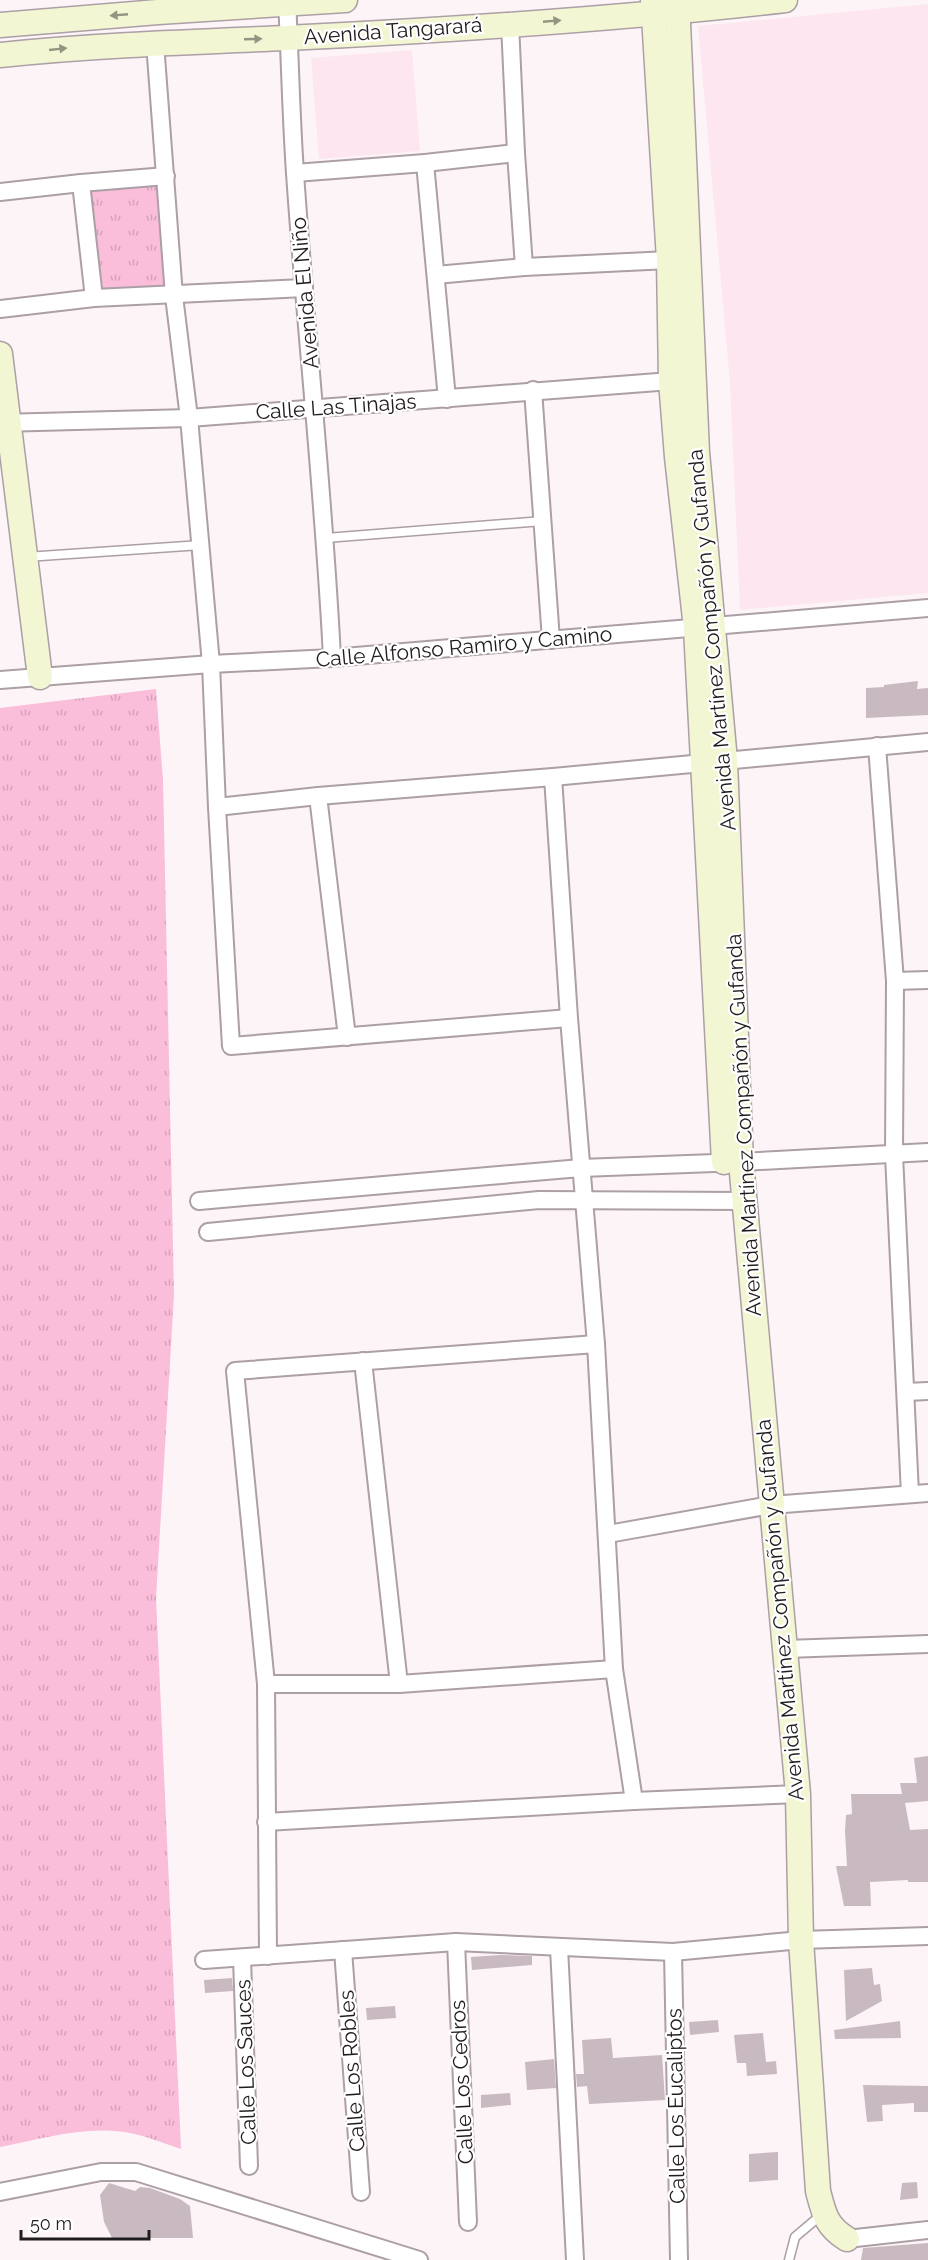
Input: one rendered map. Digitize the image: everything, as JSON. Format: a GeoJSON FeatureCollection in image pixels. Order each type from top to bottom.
{"type":"FeatureCollection","features":[{"type":"Feature","properties":{"kind":"street","name":"Avenida Tangarará"},"geometry":{"type":"LineString","coordinates":[[0,25],[158,6],[345,0]]}},
{"type":"Feature","properties":{"kind":"street","name":"Avenida Tangarará"},"geometry":{"type":"LineString","coordinates":[[0,55],[155,43],[287,38],[510,24],[653,6],[785,0]]}},
{"type":"Feature","properties":{"kind":"street","name":"Avenida El Niño"},"geometry":{"type":"LineString","coordinates":[[287,2],[295,173],[326,538],[332,658]]}},
{"type":"Feature","properties":{"kind":"street","name":"Avenida Martínez Compañón y Gufanda"},"geometry":{"type":"LineString","coordinates":[[653,6],[669,260],[671,381],[677,457],[704,627]]}},
{"type":"Feature","properties":{"kind":"street","name":"Avenida Martínez Compañón y Gufanda"},"geometry":{"type":"LineString","coordinates":[[678,6],[704,627],[715,762],[733,1162],[745,1201],[798,1794],[801,1940],[818,2191],[823,2212],[834,2231],[847,2239]]}},
{"type":"Feature","properties":{"kind":"street"},"geometry":{"type":"LineString","coordinates":[[510,24],[516,153],[525,267]]}},
{"type":"Feature","properties":{"kind":"street"},"geometry":{"type":"LineString","coordinates":[[155,43],[174,296],[202,545],[211,664],[231,1046],[569,1018]]}},
{"type":"Feature","properties":{"kind":"street"},"geometry":{"type":"LineString","coordinates":[[295,173],[516,153]]}},
{"type":"Feature","properties":{"kind":"street"},"geometry":{"type":"LineString","coordinates":[[425,163],[447,399]]}},
{"type":"Feature","properties":{"kind":"street"},"geometry":{"type":"LineString","coordinates":[[0,192],[166,176]]}},
{"type":"Feature","properties":{"kind":"street"},"geometry":{"type":"LineString","coordinates":[[81,183],[94,298]]}},
{"type":"Feature","properties":{"kind":"street"},"geometry":{"type":"LineString","coordinates":[[436,275],[525,267],[669,260]]}},
{"type":"Feature","properties":{"kind":"street"},"geometry":{"type":"LineString","coordinates":[[0,309],[94,298],[174,296],[304,288]]}},
{"type":"Feature","properties":{"kind":"street"},"geometry":{"type":"LineString","coordinates":[[0,354],[4,422],[25,557],[40,677]]}},
{"type":"Feature","properties":{"kind":"street","name":"Calle Las Tinajas"},"geometry":{"type":"LineString","coordinates":[[4,422],[189,418],[671,381]]}},
{"type":"Feature","properties":{"kind":"street"},"geometry":{"type":"LineString","coordinates":[[533,390],[551,640]]}},
{"type":"Feature","properties":{"kind":"street","name":"Calle Alfonso Ramiro y Camino"},"geometry":{"type":"LineString","coordinates":[[0,680],[211,664],[332,658],[928,608]]}},
{"type":"Feature","properties":{"kind":"street"},"geometry":{"type":"LineString","coordinates":[[217,807],[928,742]]}},
{"type":"Feature","properties":{"kind":"street"},"geometry":{"type":"LineString","coordinates":[[878,746],[895,981],[894,1155],[910,1494]]}},
{"type":"Feature","properties":{"kind":"street"},"geometry":{"type":"LineString","coordinates":[[553,777],[569,1018],[596,1344],[614,1669],[634,1801]]}},
{"type":"Feature","properties":{"kind":"street"},"geometry":{"type":"LineString","coordinates":[[318,796],[347,1037]]}},
{"type":"Feature","properties":{"kind":"street"},"geometry":{"type":"LineString","coordinates":[[895,981],[928,980]]}},
{"type":"Feature","properties":{"kind":"street"},"geometry":{"type":"LineString","coordinates":[[199,1201],[581,1168],[928,1152]]}},
{"type":"Feature","properties":{"kind":"street"},"geometry":{"type":"LineString","coordinates":[[208,1233],[539,1200],[745,1201]]}},
{"type":"Feature","properties":{"kind":"street"},"geometry":{"type":"LineString","coordinates":[[268,1956],[266,1684],[235,1371],[596,1344]]}},
{"type":"Feature","properties":{"kind":"street"},"geometry":{"type":"LineString","coordinates":[[363,1361],[399,1684]]}},
{"type":"Feature","properties":{"kind":"street"},"geometry":{"type":"LineString","coordinates":[[906,1392],[928,1391]]}},
{"type":"Feature","properties":{"kind":"street"},"geometry":{"type":"LineString","coordinates":[[608,1534],[771,1505],[928,1493]]}},
{"type":"Feature","properties":{"kind":"street"},"geometry":{"type":"LineString","coordinates":[[786,1649],[928,1644]]}},
{"type":"Feature","properties":{"kind":"street"},"geometry":{"type":"LineString","coordinates":[[266,1684],[399,1684],[614,1669]]}},
{"type":"Feature","properties":{"kind":"street"},"geometry":{"type":"LineString","coordinates":[[266,1822],[798,1794]]}},
{"type":"Feature","properties":{"kind":"street"},"geometry":{"type":"LineString","coordinates":[[204,1960],[456,1942],[673,1952],[801,1940],[928,1936]]}},
{"type":"Feature","properties":{"kind":"street","name":"Calle Los Cedros"},"geometry":{"type":"LineString","coordinates":[[456,1942],[468,2222]]}},
{"type":"Feature","properties":{"kind":"street"},"geometry":{"type":"LineString","coordinates":[[559,1948],[575,2260]]}},
{"type":"Feature","properties":{"kind":"street","name":"Calle Los Robles"},"geometry":{"type":"LineString","coordinates":[[343,1950],[361,2192]]}},
{"type":"Feature","properties":{"kind":"street","name":"Calle Los Eucaliptos"},"geometry":{"type":"LineString","coordinates":[[673,1952],[679,2260]]}},
{"type":"Feature","properties":{"kind":"street","name":"Calle Los Sauces"},"geometry":{"type":"LineString","coordinates":[[242,1958],[249,2166]]}},
{"type":"Feature","properties":{"kind":"street"},"geometry":{"type":"LineString","coordinates":[[0,2192],[101,2172],[136,2172],[420,2260]]}},
{"type":"Feature","properties":{"kind":"street"},"geometry":{"type":"LineString","coordinates":[[847,2239],[928,2230]]}},
{"type":"Feature","properties":{"kind":"lane"},"geometry":{"type":"LineString","coordinates":[[326,538],[543,521]]}},
{"type":"Feature","properties":{"kind":"lane"},"geometry":{"type":"LineString","coordinates":[[25,557],[202,545]]}},
{"type":"Feature","properties":{"kind":"lane"},"geometry":{"type":"LineString","coordinates":[[789,2260],[795,2237],[823,2212]]}},
{"type":"Feature","properties":{"kind":"shaded area"},"geometry":{"type":"Polygon","coordinates":[[[928,4],[928,593],[740,610],[730,383],[698,26],[928,4]]]}},
{"type":"Feature","properties":{"kind":"shaded area"},"geometry":{"type":"Polygon","coordinates":[[[412,50],[420,151],[319,159],[311,58],[412,50]]]}},
{"type":"Feature","properties":{"kind":"green space"},"geometry":{"type":"Polygon","coordinates":[[[166,176],[174,296],[94,298],[81,183],[166,176]]]}},
{"type":"Feature","properties":{"kind":"green space"},"geometry":{"type":"Polygon","coordinates":[[[156,689],[163,780],[174,1295],[156,1598],[181,2149],[131,2133],[114,2131],[85,2131],[0,2147],[0,708],[156,689]]]}},
{"type":"Feature","properties":{"kind":"building"},"geometry":{"type":"Polygon","coordinates":[[[918,681],[917,689],[928,688],[928,715],[866,718],[866,688],[918,681]]]}},
{"type":"Feature","properties":{"kind":"building"},"geometry":{"type":"Polygon","coordinates":[[[928,1756],[928,1801],[905,1803],[910,1830],[928,1829],[928,1882],[908,1882],[908,1880],[870,1882],[871,1906],[844,1906],[836,1866],[847,1866],[845,1831],[846,1815],[852,1814],[851,1794],[902,1794],[900,1783],[917,1783],[914,1758],[928,1756]]]}},
{"type":"Feature","properties":{"kind":"building"},"geometry":{"type":"Polygon","coordinates":[[[532,1956],[532,1965],[472,1970],[471,1957],[532,1956]]]}},
{"type":"Feature","properties":{"kind":"building"},"geometry":{"type":"Polygon","coordinates":[[[872,1968],[874,1985],[880,1984],[882,2001],[846,2021],[844,1970],[872,1968]]]}},
{"type":"Feature","properties":{"kind":"building"},"geometry":{"type":"Polygon","coordinates":[[[232,1978],[233,1991],[205,1993],[204,1980],[232,1978]]]}},
{"type":"Feature","properties":{"kind":"building"},"geometry":{"type":"Polygon","coordinates":[[[395,2006],[396,2018],[367,2020],[366,2008],[395,2006]]]}},
{"type":"Feature","properties":{"kind":"building"},"geometry":{"type":"Polygon","coordinates":[[[718,2020],[719,2032],[690,2035],[689,2022],[718,2020]]]}},
{"type":"Feature","properties":{"kind":"building"},"geometry":{"type":"Polygon","coordinates":[[[900,2021],[901,2038],[835,2039],[834,2030],[900,2021]]]}},
{"type":"Feature","properties":{"kind":"building"},"geometry":{"type":"Polygon","coordinates":[[[763,2033],[766,2062],[776,2061],[777,2074],[747,2076],[746,2063],[737,2063],[734,2035],[763,2033]]]}},
{"type":"Feature","properties":{"kind":"building"},"geometry":{"type":"Polygon","coordinates":[[[611,2038],[613,2058],[662,2055],[665,2100],[589,2104],[587,2086],[577,2087],[576,2074],[584,2074],[582,2040],[611,2038]]]}},
{"type":"Feature","properties":{"kind":"building"},"geometry":{"type":"Polygon","coordinates":[[[554,2059],[556,2088],[527,2090],[525,2062],[554,2059]]]}},
{"type":"Feature","properties":{"kind":"building"},"geometry":{"type":"Polygon","coordinates":[[[863,2085],[928,2086],[928,2112],[914,2112],[914,2103],[882,2105],[883,2121],[867,2122],[863,2085]]]}},
{"type":"Feature","properties":{"kind":"building"},"geometry":{"type":"Polygon","coordinates":[[[510,2093],[511,2105],[481,2108],[481,2095],[510,2093]]]}},
{"type":"Feature","properties":{"kind":"building"},"geometry":{"type":"Polygon","coordinates":[[[778,2152],[778,2180],[749,2182],[749,2154],[778,2152]]]}},
{"type":"Feature","properties":{"kind":"building"},"geometry":{"type":"Polygon","coordinates":[[[917,2182],[918,2198],[900,2200],[902,2183],[917,2182]]]}},
{"type":"Feature","properties":{"kind":"building"},"geometry":{"type":"Polygon","coordinates":[[[109,2183],[135,2191],[140,2187],[150,2188],[180,2199],[190,2206],[193,2238],[112,2238],[104,2222],[100,2195],[109,2183]]]}},
{"type":"Feature","properties":{"kind":"building"},"geometry":{"type":"Polygon","coordinates":[[[928,2243],[928,2260],[861,2260],[863,2248],[928,2243]]]}}]}
